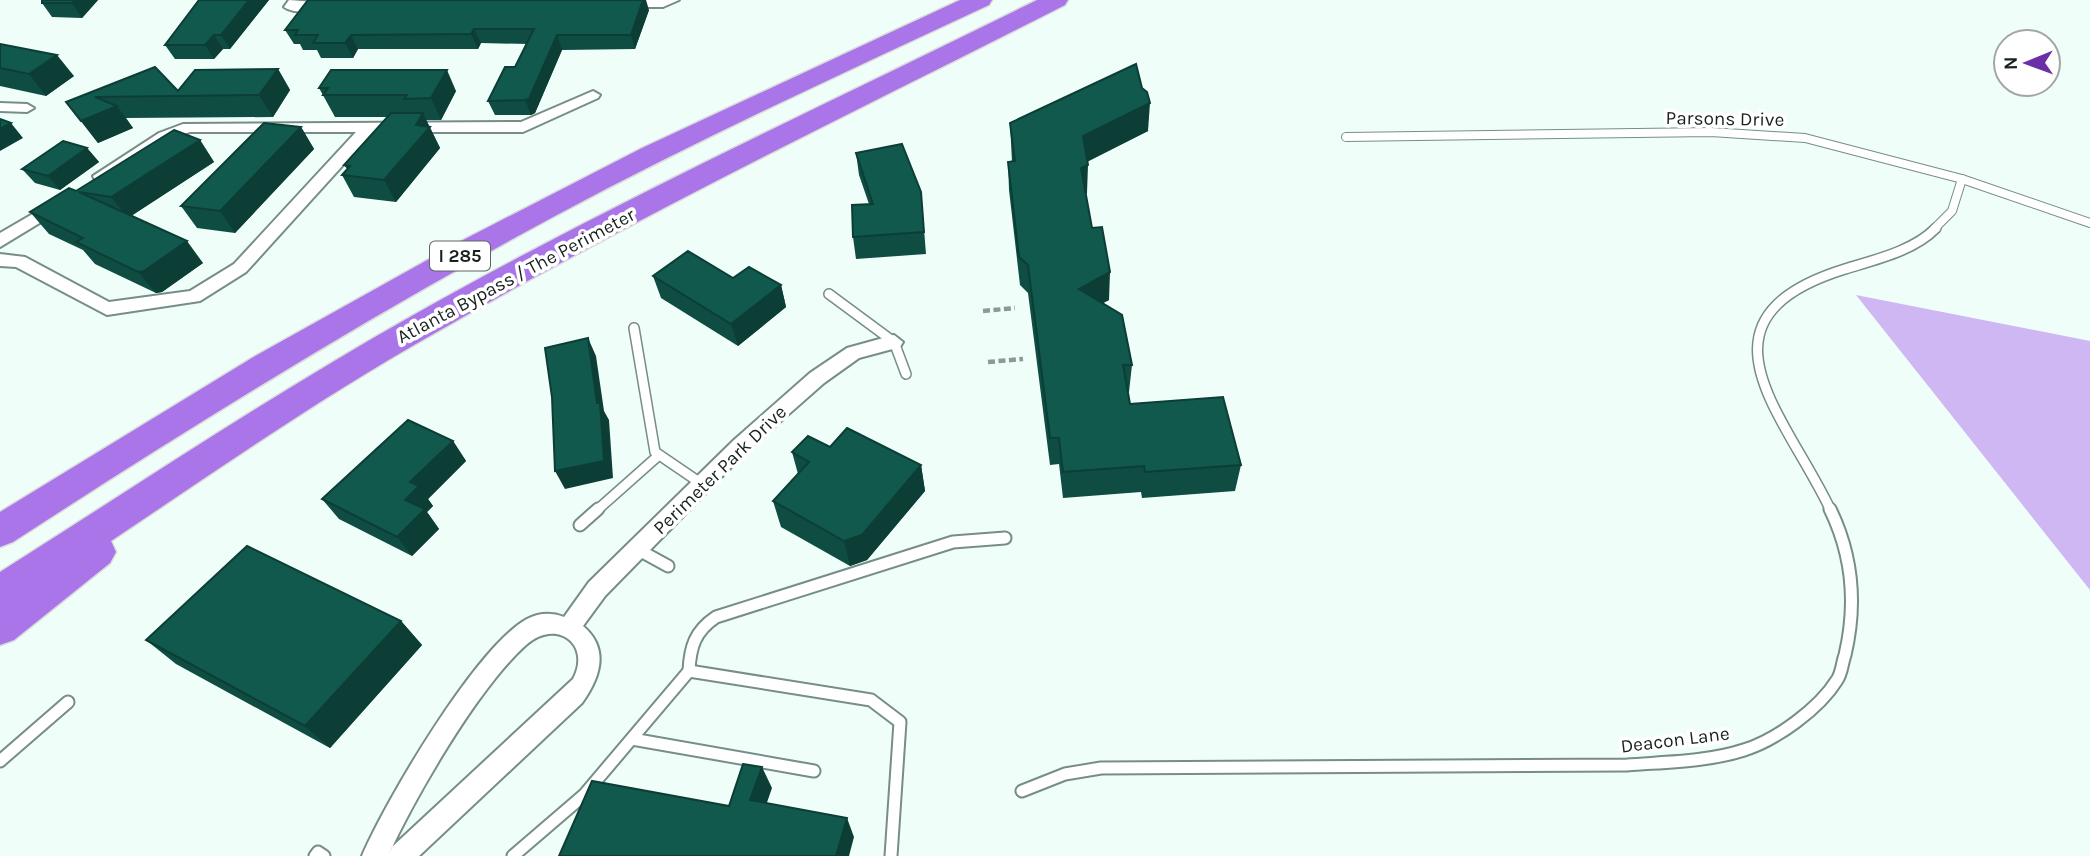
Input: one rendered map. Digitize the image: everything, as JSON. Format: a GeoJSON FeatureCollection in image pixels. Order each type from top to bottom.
{"type":"FeatureCollection","features":[{"type":"Feature","properties":{"kind":"highway","name":"I 285"},"geometry":{"type":"LineString","coordinates":[[0,531],[342,322],[545,209],[953,9],[980,0]]}},
{"type":"Feature","properties":{"kind":"highway","name":"Atlanta Bypass / The Perimeter"},"geometry":{"type":"LineString","coordinates":[[0,593],[289,405],[422,325],[629,214],[1056,0]]}},
{"type":"Feature","properties":{"kind":"highway"},"geometry":{"type":"LineString","coordinates":[[0,627],[289,405]]}},
{"type":"Feature","properties":{"kind":"street"},"geometry":{"type":"LineString","coordinates":[[296,0],[291,7],[346,6]]}},
{"type":"Feature","properties":{"kind":"street"},"geometry":{"type":"LineString","coordinates":[[608,4],[663,3],[672,0]]}},
{"type":"Feature","properties":{"kind":"street"},"geometry":{"type":"LineString","coordinates":[[0,241],[164,136],[188,127],[523,127],[593,95]]}},
{"type":"Feature","properties":{"kind":"street"},"geometry":{"type":"LineString","coordinates":[[0,107],[27,108]]}},
{"type":"Feature","properties":{"kind":"street"},"geometry":{"type":"LineString","coordinates":[[0,260],[19,261],[107,309],[194,297],[240,268],[369,127]]}},
{"type":"Feature","properties":{"kind":"street","name":"Perimeter Park Drive"},"geometry":{"type":"LineString","coordinates":[[568,628],[597,589],[741,446],[838,361],[853,353],[894,342]]}},
{"type":"Feature","properties":{"kind":"street"},"geometry":{"type":"LineString","coordinates":[[375,856],[396,812],[500,655],[534,626],[547,622],[579,633],[587,645],[589,665],[583,685],[564,708],[401,856]]}},
{"type":"Feature","properties":{"kind":"lane","name":"Parsons Drive"},"geometry":{"type":"LineString","coordinates":[[1346,137],[1764,133],[1805,138],[1864,151],[1962,179],[2090,223]]}},
{"type":"Feature","properties":{"kind":"lane","name":"Deacon Lane"},"geometry":{"type":"LineString","coordinates":[[1022,791],[1065,774],[1101,768],[1627,765],[1689,760],[1752,747],[1803,713],[1837,681],[1853,621],[1853,583],[1845,547],[1830,511],[1760,376],[1755,350],[1763,321],[1776,301],[1793,288],[1915,244],[1934,231],[1960,196],[1962,179]]}},
{"type":"Feature","properties":{"kind":"lane"},"geometry":{"type":"LineString","coordinates":[[829,294],[894,342],[906,374]]}},
{"type":"Feature","properties":{"kind":"lane"},"geometry":{"type":"LineString","coordinates":[[634,328],[658,456],[702,484]]}},
{"type":"Feature","properties":{"kind":"lane"},"geometry":{"type":"LineString","coordinates":[[580,525],[658,456]]}},
{"type":"Feature","properties":{"kind":"lane"},"geometry":{"type":"LineString","coordinates":[[513,856],[583,795],[690,671],[690,644],[701,626],[716,617],[953,542],[1005,538]]}},
{"type":"Feature","properties":{"kind":"lane"},"geometry":{"type":"LineString","coordinates":[[637,549],[668,566]]}},
{"type":"Feature","properties":{"kind":"lane"},"geometry":{"type":"LineString","coordinates":[[690,671],[871,699],[900,722],[891,856]]}},
{"type":"Feature","properties":{"kind":"lane"},"geometry":{"type":"LineString","coordinates":[[0,761],[68,702]]}},
{"type":"Feature","properties":{"kind":"lane"},"geometry":{"type":"LineString","coordinates":[[632,739],[814,771]]}},
{"type":"Feature","properties":{"kind":"lane"},"geometry":{"type":"LineString","coordinates":[[315,856],[318,852],[324,856]]}},
{"type":"Feature","properties":{"kind":"path"},"geometry":{"type":"LineString","coordinates":[[984,311],[1015,307]]}},
{"type":"Feature","properties":{"kind":"path"},"geometry":{"type":"LineString","coordinates":[[988,362],[1023,359]]}},
{"type":"Feature","properties":{"kind":"shaded area"},"geometry":{"type":"Polygon","coordinates":[[[1856,295],[2090,341],[2090,590],[1856,295]]]}},
{"type":"Feature","properties":{"kind":"building"},"geometry":{"type":"Polygon","coordinates":[[[42,0],[75,0],[72,3],[42,3],[42,0]]]}},
{"type":"Feature","properties":{"kind":"building"},"geometry":{"type":"Polygon","coordinates":[[[199,0],[249,0],[221,35],[214,35],[205,45],[165,45],[199,0]]]}},
{"type":"Feature","properties":{"kind":"building"},"geometry":{"type":"Polygon","coordinates":[[[308,0],[643,0],[631,35],[557,35],[529,99],[488,101],[505,67],[515,67],[534,29],[474,29],[471,34],[351,35],[345,43],[313,43],[318,35],[295,35],[298,30],[285,30],[308,0]]]}},
{"type":"Feature","properties":{"kind":"building"},"geometry":{"type":"Polygon","coordinates":[[[0,44],[57,55],[29,74],[0,68],[0,44]]]}},
{"type":"Feature","properties":{"kind":"building"},"geometry":{"type":"Polygon","coordinates":[[[1136,64],[1142,88],[1147,92],[1150,103],[1083,136],[1088,165],[1081,168],[1092,228],[1102,227],[1110,272],[1079,289],[1122,315],[1132,365],[1123,365],[1130,404],[1223,397],[1241,465],[1145,472],[1144,466],[1063,472],[1059,438],[1050,438],[1028,265],[1019,257],[1008,162],[1015,161],[1010,123],[1136,64]]]}},
{"type":"Feature","properties":{"kind":"building"},"geometry":{"type":"Polygon","coordinates":[[[155,67],[178,91],[195,70],[278,69],[259,95],[95,97],[117,106],[81,121],[66,102],[155,67]]]}},
{"type":"Feature","properties":{"kind":"building"},"geometry":{"type":"Polygon","coordinates":[[[331,70],[447,70],[431,98],[404,99],[407,95],[323,95],[328,88],[319,88],[331,70]]]}},
{"type":"Feature","properties":{"kind":"building"},"geometry":{"type":"Polygon","coordinates":[[[391,113],[423,113],[416,125],[430,127],[384,180],[342,175],[350,166],[344,165],[391,113]]]}},
{"type":"Feature","properties":{"kind":"building"},"geometry":{"type":"Polygon","coordinates":[[[0,119],[11,123],[0,129],[0,119]]]}},
{"type":"Feature","properties":{"kind":"building"},"geometry":{"type":"Polygon","coordinates":[[[264,123],[301,127],[220,211],[181,206],[264,123]]]}},
{"type":"Feature","properties":{"kind":"building"},"geometry":{"type":"Polygon","coordinates":[[[174,130],[200,140],[111,197],[79,192],[187,241],[144,271],[138,272],[76,242],[83,238],[30,212],[69,188],[76,191],[174,130]]]}},
{"type":"Feature","properties":{"kind":"building"},"geometry":{"type":"Polygon","coordinates":[[[63,141],[87,148],[48,176],[22,169],[63,141]]]}},
{"type":"Feature","properties":{"kind":"building"},"geometry":{"type":"Polygon","coordinates":[[[902,144],[921,192],[924,232],[853,237],[852,205],[873,204],[856,153],[902,144]]]}},
{"type":"Feature","properties":{"kind":"building"},"geometry":{"type":"Polygon","coordinates":[[[688,251],[733,278],[749,267],[781,285],[731,324],[653,276],[688,251]]]}},
{"type":"Feature","properties":{"kind":"building"},"geometry":{"type":"Polygon","coordinates":[[[588,338],[597,403],[600,403],[604,461],[555,471],[552,397],[545,348],[588,338]]]}},
{"type":"Feature","properties":{"kind":"building"},"geometry":{"type":"Polygon","coordinates":[[[408,420],[453,441],[410,482],[419,486],[405,500],[425,509],[397,537],[322,499],[408,420]]]}},
{"type":"Feature","properties":{"kind":"building"},"geometry":{"type":"Polygon","coordinates":[[[847,428],[921,465],[862,535],[844,541],[773,501],[809,462],[792,452],[808,436],[830,447],[847,428]]]}},
{"type":"Feature","properties":{"kind":"building"},"geometry":{"type":"Polygon","coordinates":[[[247,546],[401,621],[305,726],[146,640],[247,546]]]}},
{"type":"Feature","properties":{"kind":"building"},"geometry":{"type":"Polygon","coordinates":[[[743,764],[762,767],[750,800],[847,818],[836,856],[559,856],[592,781],[729,806],[743,764]]]}}]}
